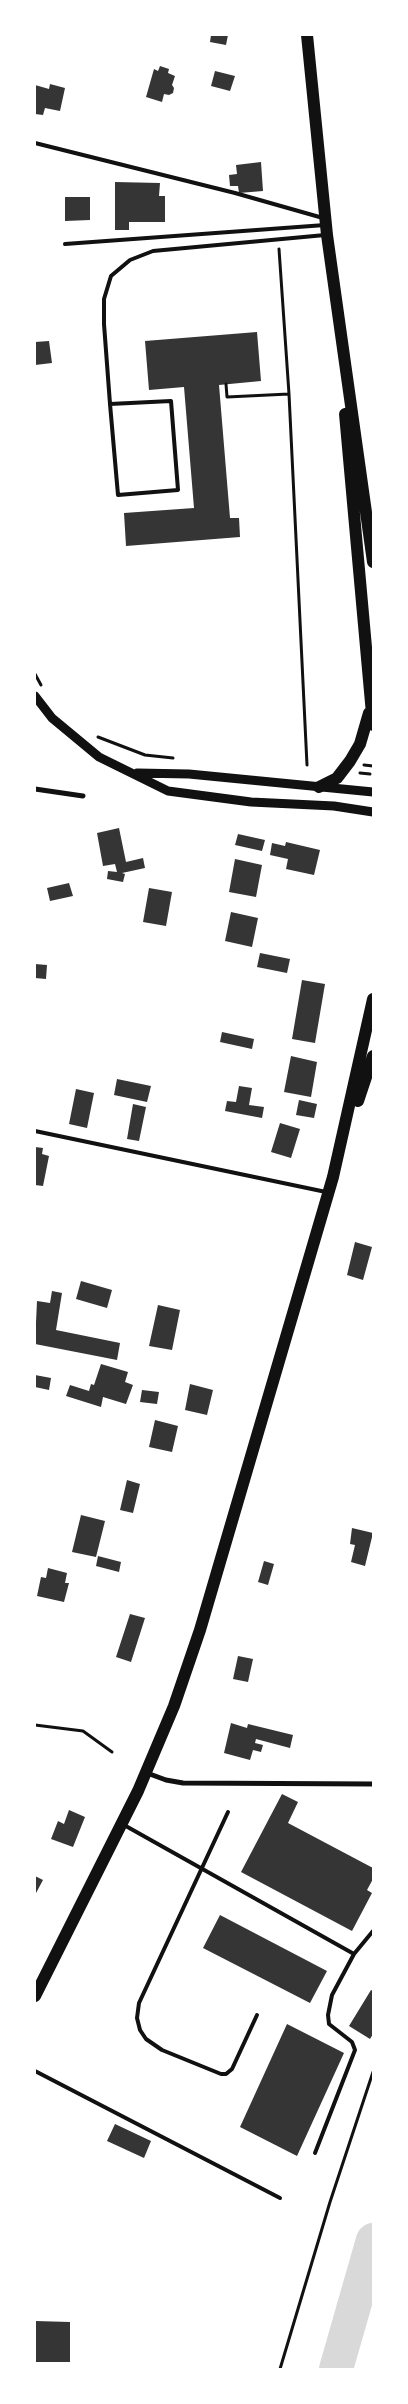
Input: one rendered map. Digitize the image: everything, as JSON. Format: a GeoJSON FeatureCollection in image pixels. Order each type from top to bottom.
{"type":"FeatureCollection","features":[{"type":"Feature","properties":{"kind":"main road"},"geometry":{"type":"LineString","coordinates":[[307,35],[332,267],[373,562]]}},
{"type":"Feature","properties":{"kind":"main road"},"geometry":{"type":"LineString","coordinates":[[332,267],[373,725]]}},
{"type":"Feature","properties":{"kind":"main road"},"geometry":{"type":"LineString","coordinates":[[319,787],[337,778],[350,761],[360,744],[371,703]]}},
{"type":"Feature","properties":{"kind":"main road"},"geometry":{"type":"LineString","coordinates":[[35,1996],[147,1772],[174,1706],[200,1630],[329,1193],[373,999]]}},
{"type":"Feature","properties":{"kind":"main road"},"geometry":{"type":"LineString","coordinates":[[333,1177],[373,1056]]}},
{"type":"Feature","properties":{"kind":"street"},"geometry":{"type":"LineString","coordinates":[[35,696],[52,718],[98,757],[168,791],[251,802],[334,806],[373,812]]}},
{"type":"Feature","properties":{"kind":"street"},"geometry":{"type":"LineString","coordinates":[[133,773],[189,774],[373,792]]}},
{"type":"Feature","properties":{"kind":"street"},"geometry":{"type":"LineString","coordinates":[[35,790],[83,796]]}},
{"type":"Feature","properties":{"kind":"street"},"geometry":{"type":"LineString","coordinates":[[147,1772],[166,1780],[183,1783],[373,1784]]}},
{"type":"Feature","properties":{"kind":"lane"},"geometry":{"type":"LineString","coordinates":[[35,144],[235,193],[327,226]]}},
{"type":"Feature","properties":{"kind":"lane"},"geometry":{"type":"LineString","coordinates":[[110,404],[171,401],[178,490],[118,496],[110,404],[104,299],[111,276],[130,260],[153,251],[279,239],[327,226]]}},
{"type":"Feature","properties":{"kind":"lane"},"geometry":{"type":"LineString","coordinates":[[65,244],[327,226]]}},
{"type":"Feature","properties":{"kind":"lane"},"geometry":{"type":"LineString","coordinates":[[35,1131],[329,1193]]}},
{"type":"Feature","properties":{"kind":"lane"},"geometry":{"type":"LineString","coordinates":[[228,1812],[139,2003],[138,2018],[140,2030],[146,2039],[162,2050],[217,2073],[226,2074],[232,2068],[257,2015]]}},
{"type":"Feature","properties":{"kind":"lane"},"geometry":{"type":"LineString","coordinates":[[122,1824],[354,1954]]}},
{"type":"Feature","properties":{"kind":"lane"},"geometry":{"type":"LineString","coordinates":[[315,2153],[355,2050],[352,2042],[329,2024],[328,2015],[332,1995],[354,1954],[373,1931]]}},
{"type":"Feature","properties":{"kind":"lane"},"geometry":{"type":"LineString","coordinates":[[35,2070],[280,2198]]}},
{"type":"Feature","properties":{"kind":"path"},"geometry":{"type":"LineString","coordinates":[[279,239],[289,394],[307,766]]}},
{"type":"Feature","properties":{"kind":"path"},"geometry":{"type":"LineString","coordinates":[[226,384],[228,397],[289,394]]}},
{"type":"Feature","properties":{"kind":"path"},"geometry":{"type":"LineString","coordinates":[[35,674],[44,689]]}},
{"type":"Feature","properties":{"kind":"path"},"geometry":{"type":"LineString","coordinates":[[97,736],[145,755],[174,758]]}},
{"type":"Feature","properties":{"kind":"path"},"geometry":{"type":"LineString","coordinates":[[361,774],[370,774]]}},
{"type":"Feature","properties":{"kind":"path"},"geometry":{"type":"LineString","coordinates":[[35,1725],[82,1731],[112,1752]]}},
{"type":"Feature","properties":{"kind":"path"},"geometry":{"type":"LineString","coordinates":[[280,2369],[330,2202],[373,2072]]}},
{"type":"Feature","properties":{"kind":"building"},"geometry":{"type":"Polygon","coordinates":[[[211,35],[228,35],[226,45],[210,42],[211,35]]]}},
{"type":"Feature","properties":{"kind":"building"},"geometry":{"type":"Polygon","coordinates":[[[160,66],[169,69],[168,73],[175,76],[172,85],[174,88],[173,93],[169,95],[164,94],[162,102],[146,97],[154,69],[158,71],[160,66]]]}},
{"type":"Feature","properties":{"kind":"building"},"geometry":{"type":"Polygon","coordinates":[[[215,71],[235,76],[230,91],[211,86],[215,71]]]}},
{"type":"Feature","properties":{"kind":"building"},"geometry":{"type":"Polygon","coordinates":[[[50,84],[65,88],[60,111],[45,108],[43,115],[35,114],[35,85],[49,89],[50,84]]]}},
{"type":"Feature","properties":{"kind":"building"},"geometry":{"type":"Polygon","coordinates":[[[261,162],[263,191],[239,193],[238,186],[230,186],[229,175],[237,174],[236,165],[261,162]]]}},
{"type":"Feature","properties":{"kind":"building"},"geometry":{"type":"Polygon","coordinates":[[[115,182],[160,183],[159,196],[165,196],[165,222],[129,222],[129,230],[115,230],[115,182]]]}},
{"type":"Feature","properties":{"kind":"building"},"geometry":{"type":"Polygon","coordinates":[[[65,197],[90,197],[90,220],[65,221],[65,197]]]}},
{"type":"Feature","properties":{"kind":"building"},"geometry":{"type":"Polygon","coordinates":[[[257,332],[261,381],[219,385],[230,518],[239,518],[240,537],[126,546],[124,513],[194,508],[184,387],[149,390],[145,341],[257,332]]]}},
{"type":"Feature","properties":{"kind":"building"},"geometry":{"type":"Polygon","coordinates":[[[49,341],[52,363],[35,365],[35,342],[49,341]]]}},
{"type":"Feature","properties":{"kind":"building"},"geometry":{"type":"Polygon","coordinates":[[[119,828],[126,862],[143,858],[145,868],[122,873],[125,874],[123,882],[107,879],[108,871],[117,872],[115,864],[103,866],[97,833],[119,828]]]}},
{"type":"Feature","properties":{"kind":"building"},"geometry":{"type":"Polygon","coordinates":[[[238,834],[265,840],[262,851],[235,845],[238,834]]]}},
{"type":"Feature","properties":{"kind":"building"},"geometry":{"type":"Polygon","coordinates":[[[286,842],[320,850],[314,875],[286,869],[288,859],[270,855],[272,843],[285,846],[286,842]]]}},
{"type":"Feature","properties":{"kind":"building"},"geometry":{"type":"Polygon","coordinates":[[[235,859],[262,865],[256,897],[229,892],[235,859]]]}},
{"type":"Feature","properties":{"kind":"building"},"geometry":{"type":"Polygon","coordinates":[[[69,883],[73,896],[50,901],[47,888],[69,883]]]}},
{"type":"Feature","properties":{"kind":"building"},"geometry":{"type":"Polygon","coordinates":[[[149,888],[172,892],[166,926],[143,922],[149,888]]]}},
{"type":"Feature","properties":{"kind":"building"},"geometry":{"type":"Polygon","coordinates":[[[231,912],[258,918],[252,947],[225,941],[231,912]]]}},
{"type":"Feature","properties":{"kind":"building"},"geometry":{"type":"Polygon","coordinates":[[[260,953],[290,959],[287,973],[257,967],[260,953]]]}},
{"type":"Feature","properties":{"kind":"building"},"geometry":{"type":"Polygon","coordinates":[[[35,964],[47,965],[46,979],[35,978],[35,964]]]}},
{"type":"Feature","properties":{"kind":"building"},"geometry":{"type":"Polygon","coordinates":[[[302,980],[325,984],[315,1043],[292,1039],[302,980]]]}},
{"type":"Feature","properties":{"kind":"building"},"geometry":{"type":"Polygon","coordinates":[[[222,1032],[254,1039],[252,1049],[220,1042],[222,1032]]]}},
{"type":"Feature","properties":{"kind":"building"},"geometry":{"type":"Polygon","coordinates":[[[291,1056],[317,1062],[311,1097],[284,1092],[291,1056]]]}},
{"type":"Feature","properties":{"kind":"building"},"geometry":{"type":"Polygon","coordinates":[[[117,1079],[151,1086],[147,1102],[114,1095],[117,1079]]]}},
{"type":"Feature","properties":{"kind":"building"},"geometry":{"type":"Polygon","coordinates":[[[239,1086],[252,1088],[249,1105],[264,1107],[262,1118],[225,1111],[227,1101],[236,1102],[239,1086]]]}},
{"type":"Feature","properties":{"kind":"building"},"geometry":{"type":"Polygon","coordinates":[[[76,1089],[94,1093],[87,1128],[69,1124],[76,1089]]]}},
{"type":"Feature","properties":{"kind":"building"},"geometry":{"type":"Polygon","coordinates":[[[299,1100],[317,1104],[314,1118],[296,1115],[299,1100]]]}},
{"type":"Feature","properties":{"kind":"building"},"geometry":{"type":"Polygon","coordinates":[[[133,1104],[146,1107],[139,1141],[127,1139],[133,1104]]]}},
{"type":"Feature","properties":{"kind":"building"},"geometry":{"type":"Polygon","coordinates":[[[280,1123],[300,1129],[291,1158],[271,1152],[280,1123]]]}},
{"type":"Feature","properties":{"kind":"building"},"geometry":{"type":"Polygon","coordinates":[[[35,1147],[43,1148],[42,1154],[49,1156],[43,1186],[35,1185],[35,1147]]]}},
{"type":"Feature","properties":{"kind":"building"},"geometry":{"type":"Polygon","coordinates":[[[355,1242],[372,1247],[363,1280],[347,1275],[355,1242]]]}},
{"type":"Feature","properties":{"kind":"building"},"geometry":{"type":"Polygon","coordinates":[[[81,1281],[112,1290],[107,1308],[76,1299],[81,1281]]]}},
{"type":"Feature","properties":{"kind":"building"},"geometry":{"type":"Polygon","coordinates":[[[52,1291],[62,1293],[56,1330],[120,1343],[117,1360],[35,1344],[37,1301],[50,1303],[52,1291]]]}},
{"type":"Feature","properties":{"kind":"building"},"geometry":{"type":"Polygon","coordinates":[[[158,1305],[180,1310],[172,1350],[149,1346],[158,1305]]]}},
{"type":"Feature","properties":{"kind":"building"},"geometry":{"type":"Polygon","coordinates":[[[101,1364],[128,1372],[125,1382],[133,1385],[126,1404],[103,1397],[101,1407],[66,1396],[70,1385],[89,1391],[91,1384],[94,1385],[101,1364]]]}},
{"type":"Feature","properties":{"kind":"building"},"geometry":{"type":"Polygon","coordinates":[[[35,1375],[51,1378],[49,1390],[35,1387],[35,1375]]]}},
{"type":"Feature","properties":{"kind":"building"},"geometry":{"type":"Polygon","coordinates":[[[190,1384],[213,1390],[207,1415],[185,1410],[190,1384]]]}},
{"type":"Feature","properties":{"kind":"building"},"geometry":{"type":"Polygon","coordinates":[[[142,1390],[159,1392],[157,1404],[140,1402],[142,1390]]]}},
{"type":"Feature","properties":{"kind":"building"},"geometry":{"type":"Polygon","coordinates":[[[155,1420],[178,1426],[172,1452],[149,1447],[155,1420]]]}},
{"type":"Feature","properties":{"kind":"building"},"geometry":{"type":"Polygon","coordinates":[[[127,1480],[140,1484],[133,1513],[120,1510],[127,1480]]]}},
{"type":"Feature","properties":{"kind":"building"},"geometry":{"type":"Polygon","coordinates":[[[81,1515],[105,1521],[96,1557],[72,1552],[81,1515]]]}},
{"type":"Feature","properties":{"kind":"building"},"geometry":{"type":"Polygon","coordinates":[[[352,1528],[373,1533],[365,1566],[351,1562],[355,1545],[350,1544],[352,1528]]]}},
{"type":"Feature","properties":{"kind":"building"},"geometry":{"type":"Polygon","coordinates":[[[98,1556],[121,1562],[119,1572],[96,1566],[98,1556]]]}},
{"type":"Feature","properties":{"kind":"building"},"geometry":{"type":"Polygon","coordinates":[[[264,1561],[274,1564],[268,1585],[258,1582],[264,1561]]]}},
{"type":"Feature","properties":{"kind":"building"},"geometry":{"type":"Polygon","coordinates":[[[48,1568],[67,1573],[65,1583],[69,1583],[64,1602],[37,1596],[41,1577],[46,1578],[48,1568]]]}},
{"type":"Feature","properties":{"kind":"building"},"geometry":{"type":"Polygon","coordinates":[[[130,1614],[145,1618],[131,1662],[116,1657],[130,1614]]]}},
{"type":"Feature","properties":{"kind":"building"},"geometry":{"type":"Polygon","coordinates":[[[238,1656],[253,1659],[248,1682],[233,1679],[238,1656]]]}},
{"type":"Feature","properties":{"kind":"building"},"geometry":{"type":"Polygon","coordinates":[[[231,1723],[247,1728],[248,1724],[293,1735],[290,1748],[256,1739],[255,1743],[263,1745],[261,1752],[253,1750],[250,1760],[224,1753],[231,1723]]]}},
{"type":"Feature","properties":{"kind":"building"},"geometry":{"type":"Polygon","coordinates":[[[282,1794],[298,1802],[288,1823],[373,1868],[373,1879],[367,1890],[372,1893],[352,1931],[241,1872],[282,1794]]]}},
{"type":"Feature","properties":{"kind":"building"},"geometry":{"type":"Polygon","coordinates":[[[69,1810],[85,1817],[73,1847],[51,1839],[58,1821],[64,1824],[69,1810]]]}},
{"type":"Feature","properties":{"kind":"building"},"geometry":{"type":"Polygon","coordinates":[[[35,1876],[43,1880],[35,1895],[35,1876]]]}},
{"type":"Feature","properties":{"kind":"building"},"geometry":{"type":"Polygon","coordinates":[[[220,1915],[327,1971],[310,2003],[203,1948],[220,1915]]]}},
{"type":"Feature","properties":{"kind":"building"},"geometry":{"type":"Polygon","coordinates":[[[371,1990],[373,1991],[373,2034],[370,2039],[349,2026],[371,1990]]]}},
{"type":"Feature","properties":{"kind":"building"},"geometry":{"type":"Polygon","coordinates":[[[287,2024],[344,2053],[297,2156],[240,2127],[287,2024]]]}},
{"type":"Feature","properties":{"kind":"building"},"geometry":{"type":"Polygon","coordinates":[[[115,2124],[151,2141],[144,2158],[107,2141],[115,2124]]]}},
{"type":"Feature","properties":{"kind":"building"},"geometry":{"type":"Polygon","coordinates":[[[35,2321],[70,2322],[70,2362],[35,2362],[35,2321]]]}},
{"type":"Feature","properties":{"kind":"waterway"},"geometry":{"type":"LineString","coordinates":[[336,2369],[373,2240]]}}]}
